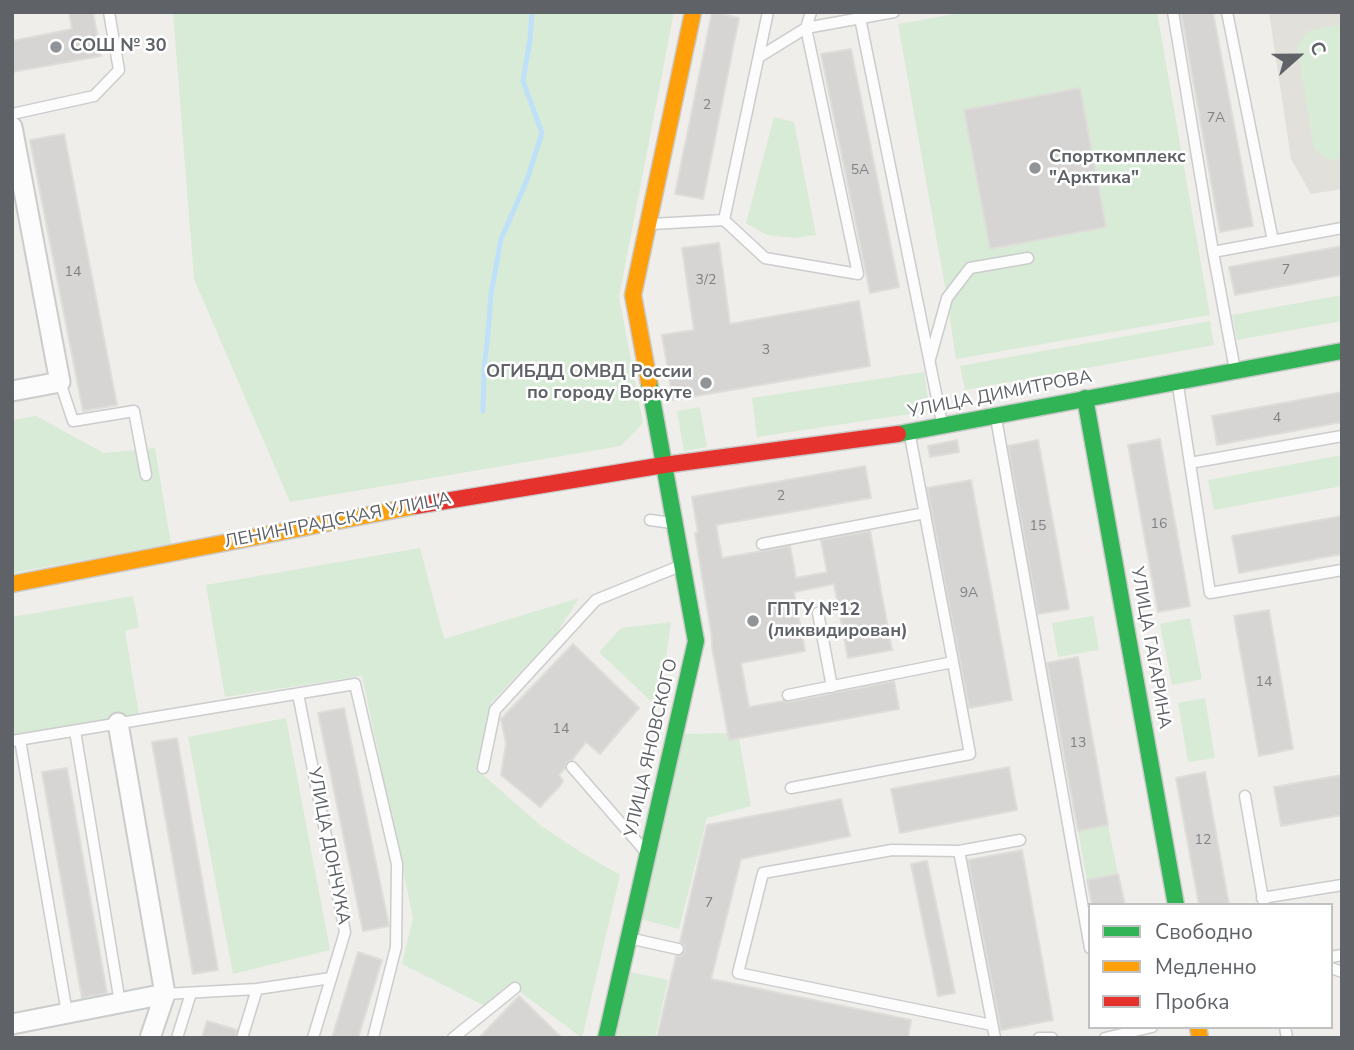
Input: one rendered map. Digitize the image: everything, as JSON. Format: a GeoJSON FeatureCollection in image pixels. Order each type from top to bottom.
{"type":"FeatureCollection","features":[{"type":"Feature","properties":{"kind":"street","name":"УЛИЦА ЯНОВСКОГО"},"geometry":{"type":"LineString","coordinates":[[606,1038],[696,641],[633,295],[693,12]]}},
{"type":"Feature","properties":{"kind":"street"},"geometry":{"type":"LineString","coordinates":[[12,127],[60,382],[12,391]]}},
{"type":"Feature","properties":{"kind":"street","name":"УЛИЦА ДИМИТРОВА"},"geometry":{"type":"LineString","coordinates":[[664,465],[910,432],[1342,351]]}},
{"type":"Feature","properties":{"kind":"street","name":"УЛИЦА ГАГАРИНА"},"geometry":{"type":"LineString","coordinates":[[1085,398],[1176,903]]}},
{"type":"Feature","properties":{"kind":"street","name":"ЛЕНИНГРАДСКАЯ УЛИЦА"},"geometry":{"type":"LineString","coordinates":[[12,584],[437,502],[664,465]]}},
{"type":"Feature","properties":{"kind":"street"},"geometry":{"type":"LineString","coordinates":[[118,723],[165,994],[150,1038]]}},
{"type":"Feature","properties":{"kind":"street"},"geometry":{"type":"LineString","coordinates":[[12,1024],[165,994]]}},
{"type":"Feature","properties":{"kind":"lane"},"geometry":{"type":"LineString","coordinates":[[12,114],[94,96],[119,70],[109,12]]}},
{"type":"Feature","properties":{"kind":"lane"},"geometry":{"type":"LineString","coordinates":[[724,220],[768,12]]}},
{"type":"Feature","properties":{"kind":"lane"},"geometry":{"type":"LineString","coordinates":[[648,224],[724,220],[765,258],[858,274],[806,28],[811,12]]}},
{"type":"Feature","properties":{"kind":"lane"},"geometry":{"type":"LineString","coordinates":[[759,57],[806,28],[894,12]]}},
{"type":"Feature","properties":{"kind":"lane"},"geometry":{"type":"LineString","coordinates":[[1173,12],[1235,371]]}},
{"type":"Feature","properties":{"kind":"lane"},"geometry":{"type":"LineString","coordinates":[[1227,12],[1273,241]]}},
{"type":"Feature","properties":{"kind":"lane"},"geometry":{"type":"LineString","coordinates":[[860,18],[942,426]]}},
{"type":"Feature","properties":{"kind":"lane"},"geometry":{"type":"LineString","coordinates":[[1213,252],[1342,228]]}},
{"type":"Feature","properties":{"kind":"lane"},"geometry":{"type":"LineString","coordinates":[[929,362],[947,298],[970,268],[1028,258]]}},
{"type":"Feature","properties":{"kind":"lane"},"geometry":{"type":"LineString","coordinates":[[60,382],[73,421],[134,411],[146,475]]}},
{"type":"Feature","properties":{"kind":"lane"},"geometry":{"type":"LineString","coordinates":[[1177,382],[1210,593],[1342,570]]}},
{"type":"Feature","properties":{"kind":"lane"},"geometry":{"type":"LineString","coordinates":[[996,415],[1088,937]]}},
{"type":"Feature","properties":{"kind":"lane"},"geometry":{"type":"LineString","coordinates":[[791,788],[970,754],[910,432]]}},
{"type":"Feature","properties":{"kind":"lane"},"geometry":{"type":"LineString","coordinates":[[1190,463],[1342,436]]}},
{"type":"Feature","properties":{"kind":"lane"},"geometry":{"type":"LineString","coordinates":[[762,544],[925,513]]}},
{"type":"Feature","properties":{"kind":"lane"},"geometry":{"type":"LineString","coordinates":[[650,520],[676,523]]}},
{"type":"Feature","properties":{"kind":"lane"},"geometry":{"type":"LineString","coordinates":[[483,768],[495,710],[596,600],[684,565]]}},
{"type":"Feature","properties":{"kind":"lane"},"geometry":{"type":"LineString","coordinates":[[818,614],[832,687]]}},
{"type":"Feature","properties":{"kind":"lane"},"geometry":{"type":"LineString","coordinates":[[788,695],[953,662]]}},
{"type":"Feature","properties":{"kind":"lane"},"geometry":{"type":"LineString","coordinates":[[67,1013],[16,740],[355,684],[397,864],[396,947],[373,1038]]}},
{"type":"Feature","properties":{"kind":"lane","name":"УЛИЦА ДОНЧУКА"},"geometry":{"type":"LineString","coordinates":[[298,694],[345,932],[313,1038]]}},
{"type":"Feature","properties":{"kind":"lane"},"geometry":{"type":"LineString","coordinates":[[75,730],[120,1003]]}},
{"type":"Feature","properties":{"kind":"lane"},"geometry":{"type":"LineString","coordinates":[[572,767],[648,854]]}},
{"type":"Feature","properties":{"kind":"lane"},"geometry":{"type":"LineString","coordinates":[[1245,796],[1263,902],[1342,885]]}},
{"type":"Feature","properties":{"kind":"lane"},"geometry":{"type":"LineString","coordinates":[[992,1025],[738,973],[763,873],[892,850],[959,851],[1020,840]]}},
{"type":"Feature","properties":{"kind":"lane"},"geometry":{"type":"LineString","coordinates":[[959,851],[995,1038]]}},
{"type":"Feature","properties":{"kind":"lane"},"geometry":{"type":"LineString","coordinates":[[629,938],[678,948]]}},
{"type":"Feature","properties":{"kind":"lane"},"geometry":{"type":"LineString","coordinates":[[165,994],[257,989],[331,978]]}},
{"type":"Feature","properties":{"kind":"lane"},"geometry":{"type":"LineString","coordinates":[[453,1038],[515,988]]}},
{"type":"Feature","properties":{"kind":"lane"},"geometry":{"type":"LineString","coordinates":[[242,1038],[257,989]]}},
{"type":"Feature","properties":{"kind":"lane"},"geometry":{"type":"LineString","coordinates":[[177,1038],[191,993]]}},
{"type":"Feature","properties":{"kind":"lane"},"geometry":{"type":"LineString","coordinates":[[1105,1038],[1143,1029]]}},
{"type":"Feature","properties":{"kind":"lane"},"geometry":{"type":"LineString","coordinates":[[1039,1038],[1052,1038]]}},
{"type":"Feature","properties":{"kind":"shaded area"},"geometry":{"type":"Polygon","coordinates":[[[1269,12],[1342,12],[1342,189],[1311,194],[1291,159],[1269,12]]]}},
{"type":"Feature","properties":{"kind":"green space"},"geometry":{"type":"Polygon","coordinates":[[[173,12],[674,12],[619,297],[643,423],[621,446],[290,502],[194,279],[173,12]]]}},
{"type":"Feature","properties":{"kind":"green space"},"geometry":{"type":"Polygon","coordinates":[[[966,12],[1157,12],[1210,315],[956,359],[898,24],[966,12]]]}},
{"type":"Feature","properties":{"kind":"green space"},"geometry":{"type":"Polygon","coordinates":[[[1342,24],[1342,158],[1329,160],[1314,149],[1297,46],[1308,31],[1342,24]]]}},
{"type":"Feature","properties":{"kind":"green space"},"geometry":{"type":"Polygon","coordinates":[[[774,117],[794,122],[816,235],[794,238],[767,235],[746,223],[774,117]]]}},
{"type":"Feature","properties":{"kind":"green space"},"geometry":{"type":"Polygon","coordinates":[[[1342,295],[1342,321],[1237,340],[1232,315],[1342,295]]]}},
{"type":"Feature","properties":{"kind":"green space"},"geometry":{"type":"Polygon","coordinates":[[[1210,321],[1214,345],[965,390],[960,366],[1210,321]]]}},
{"type":"Feature","properties":{"kind":"green space"},"geometry":{"type":"Polygon","coordinates":[[[924,372],[930,411],[757,437],[752,398],[924,372]]]}},
{"type":"Feature","properties":{"kind":"green space"},"geometry":{"type":"Polygon","coordinates":[[[700,407],[707,447],[684,451],[677,411],[700,407]]]}},
{"type":"Feature","properties":{"kind":"green space"},"geometry":{"type":"Polygon","coordinates":[[[36,416],[104,453],[155,448],[171,544],[12,573],[12,420],[36,416]]]}},
{"type":"Feature","properties":{"kind":"green space"},"geometry":{"type":"Polygon","coordinates":[[[1342,455],[1342,486],[1214,510],[1208,480],[1342,455]]]}},
{"type":"Feature","properties":{"kind":"green space"},"geometry":{"type":"Polygon","coordinates":[[[420,548],[444,639],[579,598],[557,633],[491,703],[481,773],[540,825],[620,875],[582,1038],[515,988],[489,1008],[402,964],[413,918],[362,676],[225,697],[206,585],[420,548]]]}},
{"type":"Feature","properties":{"kind":"green space"},"geometry":{"type":"Polygon","coordinates":[[[133,596],[139,627],[125,631],[139,715],[12,737],[12,617],[133,596]]]}},
{"type":"Feature","properties":{"kind":"green space"},"geometry":{"type":"Polygon","coordinates":[[[1093,616],[1099,650],[1058,657],[1052,623],[1093,616]]]}},
{"type":"Feature","properties":{"kind":"green space"},"geometry":{"type":"Polygon","coordinates":[[[1190,618],[1202,679],[1172,685],[1160,624],[1190,618]]]}},
{"type":"Feature","properties":{"kind":"green space"},"geometry":{"type":"Polygon","coordinates":[[[671,622],[659,709],[599,652],[621,628],[671,622]]]}},
{"type":"Feature","properties":{"kind":"green space"},"geometry":{"type":"Polygon","coordinates":[[[1205,698],[1215,758],[1188,762],[1178,703],[1205,698]]]}},
{"type":"Feature","properties":{"kind":"green space"},"geometry":{"type":"Polygon","coordinates":[[[286,718],[330,950],[233,974],[188,737],[286,718]]]}},
{"type":"Feature","properties":{"kind":"green space"},"geometry":{"type":"Polygon","coordinates":[[[738,733],[751,806],[707,818],[679,929],[640,919],[683,734],[738,733]]]}},
{"type":"Feature","properties":{"kind":"green space"},"geometry":{"type":"Polygon","coordinates":[[[1108,825],[1118,874],[1087,880],[1078,831],[1108,825]]]}},
{"type":"Feature","properties":{"kind":"green space"},"geometry":{"type":"Polygon","coordinates":[[[630,972],[668,980],[655,1038],[616,1038],[630,972]]]}},
{"type":"Feature","properties":{"kind":"building","name":"СОШ № 30"},"geometry":{"type":"Polygon","coordinates":[[[69,12],[93,12],[101,56],[12,72],[12,41],[72,29],[69,12]]]}},
{"type":"Feature","properties":{"kind":"building"},"geometry":{"type":"Polygon","coordinates":[[[712,12],[739,18],[703,199],[675,194],[712,12]]]}},
{"type":"Feature","properties":{"kind":"building"},"geometry":{"type":"Polygon","coordinates":[[[1181,12],[1213,12],[1253,226],[1220,232],[1181,12]]]}},
{"type":"Feature","properties":{"kind":"building"},"geometry":{"type":"Polygon","coordinates":[[[851,49],[899,287],[870,293],[821,54],[851,49]]]}},
{"type":"Feature","properties":{"kind":"building","name":"Спорткомплекс \"Арктика\""},"geometry":{"type":"Polygon","coordinates":[[[1080,88],[1106,227],[990,249],[964,110],[1080,88]]]}},
{"type":"Feature","properties":{"kind":"building"},"geometry":{"type":"Polygon","coordinates":[[[64,134],[117,405],[83,411],[30,140],[64,134]]]}},
{"type":"Feature","properties":{"kind":"building"},"geometry":{"type":"Polygon","coordinates":[[[719,243],[730,324],[859,301],[870,366],[673,400],[662,335],[694,330],[682,248],[719,243]]]}},
{"type":"Feature","properties":{"kind":"building"},"geometry":{"type":"Polygon","coordinates":[[[1342,246],[1342,275],[1235,295],[1229,267],[1342,246]]]}},
{"type":"Feature","properties":{"kind":"building"},"geometry":{"type":"Polygon","coordinates":[[[1342,392],[1342,422],[1217,445],[1212,416],[1342,392]]]}},
{"type":"Feature","properties":{"kind":"building"},"geometry":{"type":"Polygon","coordinates":[[[1160,439],[1190,606],[1158,612],[1128,445],[1160,439]]]}},
{"type":"Feature","properties":{"kind":"building"},"geometry":{"type":"Polygon","coordinates":[[[957,440],[959,452],[930,457],[928,446],[957,440]]]}},
{"type":"Feature","properties":{"kind":"building"},"geometry":{"type":"Polygon","coordinates":[[[1038,440],[1069,609],[1038,614],[1008,446],[1038,440]]]}},
{"type":"Feature","properties":{"kind":"building","name":"ГПТУ №12 (ликвидирован)"},"geometry":{"type":"Polygon","coordinates":[[[865,466],[871,498],[716,525],[722,558],[790,546],[796,578],[827,572],[821,540],[870,531],[892,650],[848,658],[834,584],[794,592],[805,651],[741,663],[749,707],[789,702],[894,681],[899,709],[729,740],[712,647],[692,497],[865,466]]]}},
{"type":"Feature","properties":{"kind":"building"},"geometry":{"type":"Polygon","coordinates":[[[971,480],[1012,700],[969,708],[927,488],[971,480]]]}},
{"type":"Feature","properties":{"kind":"building"},"geometry":{"type":"Polygon","coordinates":[[[1342,516],[1342,554],[1239,573],[1232,536],[1342,516]]]}},
{"type":"Feature","properties":{"kind":"building"},"geometry":{"type":"Polygon","coordinates":[[[1269,610],[1293,749],[1259,756],[1234,616],[1269,610]]]}},
{"type":"Feature","properties":{"kind":"building"},"geometry":{"type":"Polygon","coordinates":[[[573,644],[639,708],[600,754],[586,742],[559,775],[563,781],[559,787],[540,807],[501,775],[506,744],[501,719],[573,644]]]}},
{"type":"Feature","properties":{"kind":"building"},"geometry":{"type":"Polygon","coordinates":[[[1078,657],[1108,825],[1078,831],[1047,663],[1078,657]]]}},
{"type":"Feature","properties":{"kind":"building"},"geometry":{"type":"Polygon","coordinates":[[[344,708],[389,926],[363,931],[318,713],[344,708]]]}},
{"type":"Feature","properties":{"kind":"building"},"geometry":{"type":"Polygon","coordinates":[[[177,738],[218,970],[193,974],[152,742],[177,738]]]}},
{"type":"Feature","properties":{"kind":"building"},"geometry":{"type":"Polygon","coordinates":[[[1009,767],[1017,810],[900,833],[891,789],[1009,767]]]}},
{"type":"Feature","properties":{"kind":"building"},"geometry":{"type":"Polygon","coordinates":[[[67,768],[107,993],[82,998],[42,772],[67,768]]]}},
{"type":"Feature","properties":{"kind":"building"},"geometry":{"type":"Polygon","coordinates":[[[1205,772],[1229,903],[1199,903],[1176,778],[1205,772]]]}},
{"type":"Feature","properties":{"kind":"building"},"geometry":{"type":"Polygon","coordinates":[[[1342,775],[1342,815],[1281,826],[1274,787],[1342,775]]]}},
{"type":"Feature","properties":{"kind":"building"},"geometry":{"type":"Polygon","coordinates":[[[841,799],[850,836],[741,859],[711,979],[911,1020],[908,1038],[657,1038],[676,956],[681,956],[685,951],[685,946],[680,942],[707,825],[841,799]]]}},
{"type":"Feature","properties":{"kind":"building"},"geometry":{"type":"Polygon","coordinates":[[[1022,850],[1053,1020],[1001,1030],[968,860],[1022,850]]]}},
{"type":"Feature","properties":{"kind":"building"},"geometry":{"type":"Polygon","coordinates":[[[927,861],[955,993],[938,996],[911,864],[927,861]]]}},
{"type":"Feature","properties":{"kind":"building"},"geometry":{"type":"Polygon","coordinates":[[[1118,874],[1125,903],[1092,903],[1087,880],[1118,874]]]}},
{"type":"Feature","properties":{"kind":"building"},"geometry":{"type":"Polygon","coordinates":[[[358,952],[382,960],[358,1038],[332,1038],[358,952]]]}},
{"type":"Feature","properties":{"kind":"building"},"geometry":{"type":"Polygon","coordinates":[[[519,996],[562,1038],[479,1038],[519,996]]]}},
{"type":"Feature","properties":{"kind":"building"},"geometry":{"type":"Polygon","coordinates":[[[207,1021],[237,1030],[235,1038],[202,1038],[207,1021]]]}},
{"type":"Feature","properties":{"kind":"waterway"},"geometry":{"type":"LineString","coordinates":[[483,411],[491,294],[501,239],[527,180],[542,133],[523,81],[532,12]]}},
{"type":"Feature","properties":{"kind":"traffic: fast"},"geometry":{"type":"LineString","coordinates":[[898,434],[1342,351]]}},
{"type":"Feature","properties":{"kind":"traffic: fast"},"geometry":{"type":"LineString","coordinates":[[606,1038],[696,641],[649,382]]}},
{"type":"Feature","properties":{"kind":"traffic: fast"},"geometry":{"type":"LineString","coordinates":[[1085,398],[1176,903]]}},
{"type":"Feature","properties":{"kind":"traffic: slow"},"geometry":{"type":"LineString","coordinates":[[649,382],[633,295],[693,12]]}},
{"type":"Feature","properties":{"kind":"traffic: slow"},"geometry":{"type":"LineString","coordinates":[[12,584],[415,506]]}},
{"type":"Feature","properties":{"kind":"traffic: slow"},"geometry":{"type":"LineString","coordinates":[[1198,1029],[1200,1038]]}},
{"type":"Feature","properties":{"kind":"traffic: jam"},"geometry":{"type":"LineString","coordinates":[[415,506],[664,465],[898,434]]}},
{"type":"Feature","properties":{"kind":"place","name":"СОШ № 30"},"geometry":{"type":"Point","coordinates":[56,47]}},
{"type":"Feature","properties":{"kind":"place","name":"Спорткомплекс \"Арктика\""},"geometry":{"type":"Point","coordinates":[1035,168]}},
{"type":"Feature","properties":{"kind":"place","name":"ОГИБДД ОМВД России по городу Воркуте"},"geometry":{"type":"Point","coordinates":[706,383]}},
{"type":"Feature","properties":{"kind":"place","name":"ГПТУ №12 (ликвидирован)"},"geometry":{"type":"Point","coordinates":[753,621]}}]}
